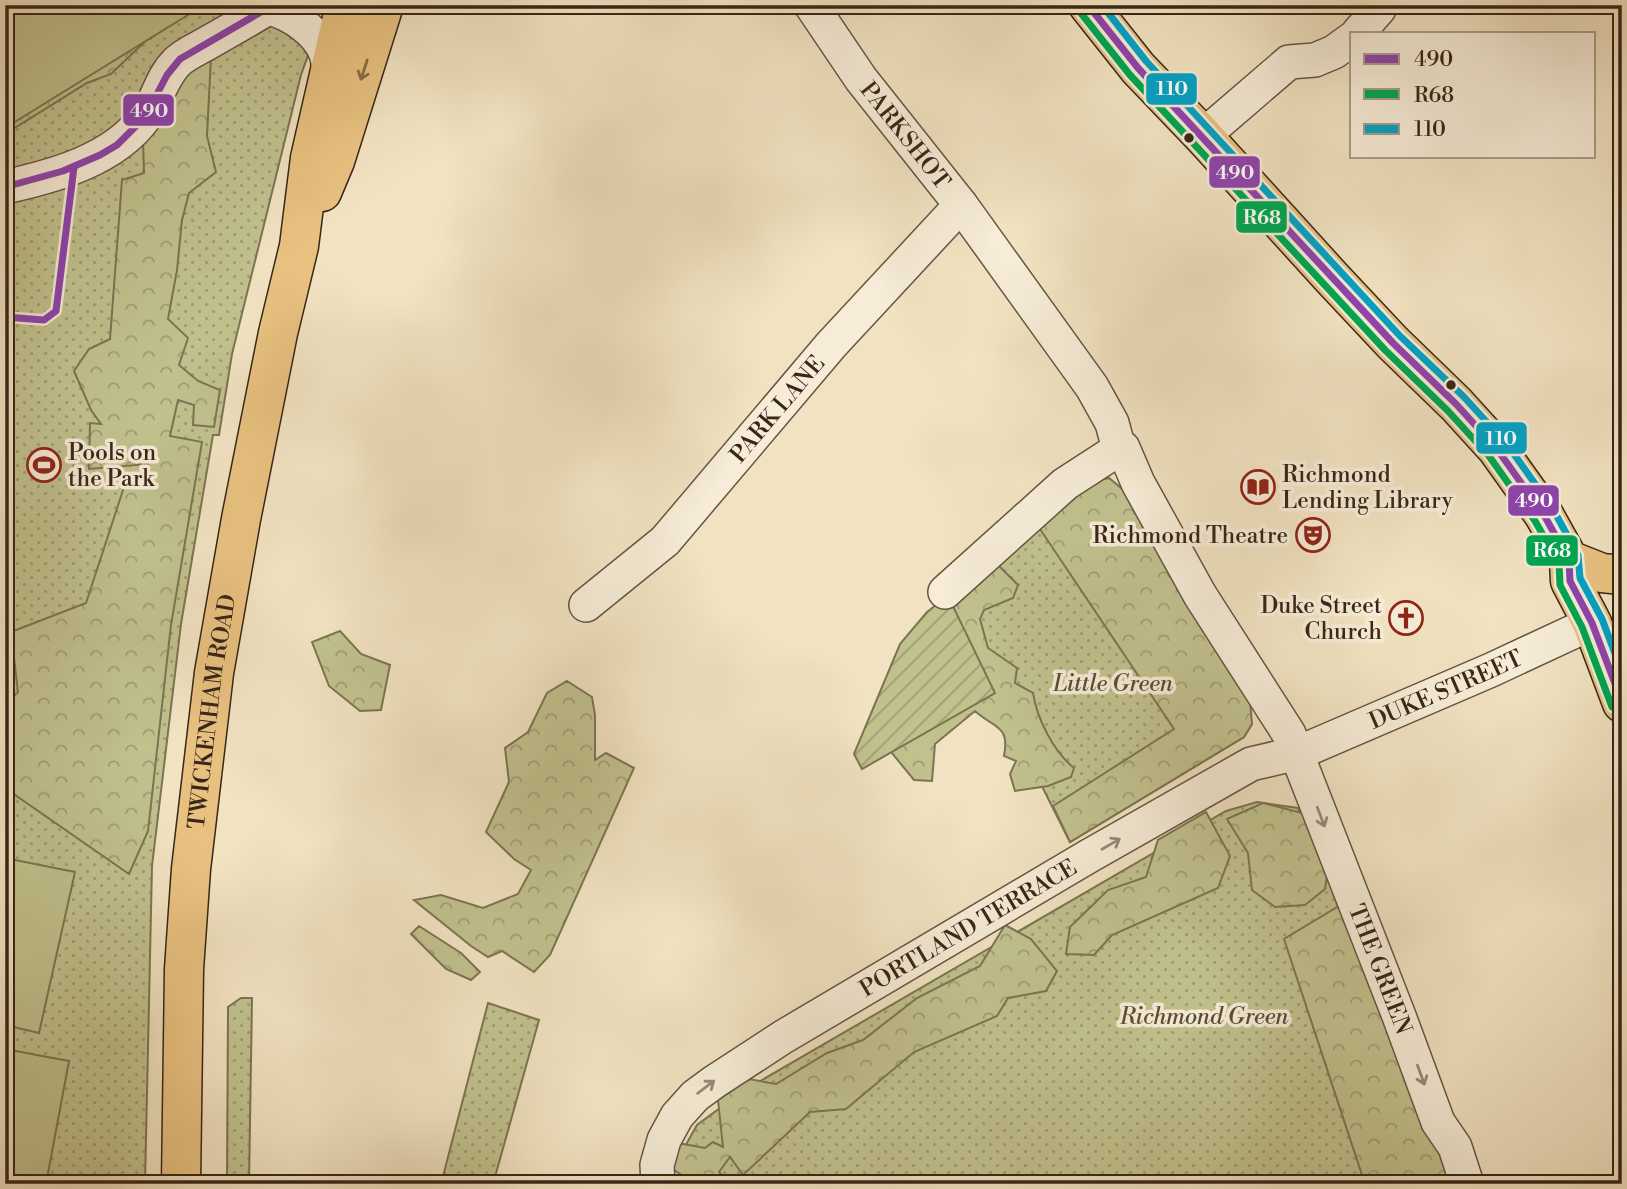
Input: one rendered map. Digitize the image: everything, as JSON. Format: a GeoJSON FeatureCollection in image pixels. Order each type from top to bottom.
{"type":"FeatureCollection","features":[{"type":"Feature","properties":{"kind":"main road","name":"TWICKENHAM ROAD"},"geometry":{"type":"LineString","coordinates":[[181,1184],[184,969],[191,869],[214,673],[278,333],[299,246],[310,158],[345,5]]}},
{"type":"Feature","properties":{"kind":"main road","name":"TWICKENHAM ROAD"},"geometry":{"type":"LineString","coordinates":[[299,246],[335,161],[384,5]]}},
{"type":"Feature","properties":{"kind":"main road"},"geometry":{"type":"LineString","coordinates":[[1090,7],[1138,68],[1393,343],[1456,404],[1497,449],[1544,515],[1569,560],[1570,581],[1592,623],[1622,703]]}},
{"type":"Feature","properties":{"kind":"main road"},"geometry":{"type":"LineString","coordinates":[[1569,560],[1594,571],[1622,575]]}},
{"type":"Feature","properties":{"kind":"main road"},"geometry":{"type":"LineString","coordinates":[[1592,623],[1622,582]]}},
{"type":"Feature","properties":{"kind":"street","name":"PARKSHOT"},"geometry":{"type":"LineString","coordinates":[[811,5],[861,79],[961,205],[1092,387],[1112,423],[1119,449]]}},
{"type":"Feature","properties":{"kind":"street"},"geometry":{"type":"LineString","coordinates":[[5,187],[39,180],[74,167],[123,140],[139,126],[153,106],[163,79],[178,61],[271,7],[310,33],[326,54],[328,71]]}},
{"type":"Feature","properties":{"kind":"street"},"geometry":{"type":"LineString","coordinates":[[1203,136],[1289,62],[1315,60],[1334,52],[1350,40]]}},
{"type":"Feature","properties":{"kind":"street","name":"PARK LANE"},"geometry":{"type":"LineString","coordinates":[[586,605],[665,541],[831,345],[961,205]]}},
{"type":"Feature","properties":{"kind":"street"},"geometry":{"type":"LineString","coordinates":[[946,592],[1065,484],[1124,448],[1138,483],[1200,595],[1289,734],[1297,753]]}},
{"type":"Feature","properties":{"kind":"street","name":"DUKE STREET"},"geometry":{"type":"LineString","coordinates":[[1297,753],[1491,670],[1592,623]]}},
{"type":"Feature","properties":{"kind":"street","name":"PORTLAND TERRACE"},"geometry":{"type":"LineString","coordinates":[[657,1184],[657,1166],[664,1140],[677,1116],[695,1096],[783,1037],[1089,856],[1251,764],[1297,753]]}},
{"type":"Feature","properties":{"kind":"street","name":"THE GREEN"},"geometry":{"type":"LineString","coordinates":[[1297,753],[1438,1122],[1455,1147],[1467,1184]]}},
{"type":"Feature","properties":{"kind":"green space"},"geometry":{"type":"Polygon","coordinates":[[[5,5],[275,5],[312,44],[301,75],[232,354],[219,435],[213,435],[181,624],[152,866],[145,1184],[5,1184],[5,5]]]}},
{"type":"Feature","properties":{"kind":"green space"},"geometry":{"type":"Polygon","coordinates":[[[5,5],[204,5],[5,128],[5,5]]]}},
{"type":"Feature","properties":{"kind":"green space"},"geometry":{"type":"Polygon","coordinates":[[[153,34],[111,74],[87,83],[5,134],[5,119],[153,34]]]}},
{"type":"Feature","properties":{"kind":"green space"},"geometry":{"type":"Polygon","coordinates":[[[184,52],[211,57],[207,136],[216,172],[189,193],[182,220],[168,319],[188,338],[179,365],[198,381],[220,390],[214,427],[193,425],[194,405],[178,400],[170,436],[202,442],[171,625],[148,831],[129,874],[5,788],[5,704],[18,692],[11,632],[86,603],[126,481],[150,472],[148,464],[89,469],[90,423],[101,424],[91,410],[74,371],[89,349],[110,339],[122,180],[144,173],[143,140],[184,52]]]}},
{"type":"Feature","properties":{"kind":"green space","name":"Little Green"},"geometry":{"type":"Polygon","coordinates":[[[1109,478],[1252,724],[1244,737],[1070,842],[995,693],[963,592],[1088,482],[1109,478]]]}},
{"type":"Feature","properties":{"kind":"green space"},"geometry":{"type":"Polygon","coordinates":[[[1109,478],[1126,492],[1250,700],[1252,724],[1244,737],[1070,842],[1053,806],[1174,729],[1038,526],[1088,482],[1109,478]]]}},
{"type":"Feature","properties":{"kind":"green space"},"geometry":{"type":"Polygon","coordinates":[[[996,563],[1018,585],[1013,598],[984,610],[980,619],[988,648],[1017,668],[1015,683],[1033,693],[1038,713],[1048,734],[1074,768],[1071,777],[1048,786],[1015,791],[1010,774],[1016,761],[1004,756],[1003,733],[975,711],[935,744],[932,781],[914,780],[887,747],[937,616],[996,563]]]}},
{"type":"Feature","properties":{"kind":"green space"},"geometry":{"type":"Polygon","coordinates":[[[948,596],[995,693],[862,769],[854,754],[900,644],[927,612],[948,596]]]}},
{"type":"Feature","properties":{"kind":"green space"},"geometry":{"type":"Polygon","coordinates":[[[340,631],[361,654],[390,665],[381,710],[360,711],[329,686],[312,642],[340,631]]]}},
{"type":"Feature","properties":{"kind":"green space"},"geometry":{"type":"Polygon","coordinates":[[[567,681],[592,697],[595,715],[595,760],[606,753],[634,768],[550,955],[534,972],[502,951],[488,957],[414,900],[441,895],[483,908],[518,894],[531,870],[514,859],[486,832],[509,782],[505,748],[528,732],[547,693],[567,681]]]}},
{"type":"Feature","properties":{"kind":"green space","name":"Richmond Green"},"geometry":{"type":"Polygon","coordinates":[[[1257,802],[1298,808],[1454,1184],[683,1184],[683,1150],[697,1125],[743,1091],[1226,811],[1257,802]]]}},
{"type":"Feature","properties":{"kind":"green space"},"geometry":{"type":"Polygon","coordinates":[[[1263,803],[1306,814],[1328,870],[1325,889],[1305,905],[1275,907],[1252,890],[1248,853],[1227,819],[1263,803]]]}},
{"type":"Feature","properties":{"kind":"green space"},"geometry":{"type":"Polygon","coordinates":[[[1206,812],[1230,856],[1218,888],[1112,935],[1094,955],[1066,954],[1070,927],[1108,890],[1146,877],[1158,840],[1206,812]]]}},
{"type":"Feature","properties":{"kind":"green space"},"geometry":{"type":"Polygon","coordinates":[[[5,858],[75,872],[39,1033],[5,1025],[5,858]]]}},
{"type":"Feature","properties":{"kind":"green space"},"geometry":{"type":"Polygon","coordinates":[[[1339,906],[1454,1184],[1365,1184],[1284,939],[1339,906]]]}},
{"type":"Feature","properties":{"kind":"green space"},"geometry":{"type":"Polygon","coordinates":[[[1005,925],[1031,939],[1057,971],[1046,991],[1008,998],[997,1016],[914,1052],[846,1109],[810,1112],[743,1175],[730,1157],[719,1172],[730,1184],[677,1184],[680,1174],[668,1166],[672,1142],[705,1148],[713,1142],[723,1147],[718,1100],[749,1079],[776,1084],[827,1053],[863,1040],[917,998],[980,966],[1005,925]]]}},
{"type":"Feature","properties":{"kind":"green space"},"geometry":{"type":"Polygon","coordinates":[[[419,926],[461,953],[480,972],[471,980],[446,969],[411,934],[419,926]]]}},
{"type":"Feature","properties":{"kind":"green space"},"geometry":{"type":"Polygon","coordinates":[[[241,998],[252,998],[249,1184],[227,1184],[228,1007],[241,998]]]}},
{"type":"Feature","properties":{"kind":"green space"},"geometry":{"type":"Polygon","coordinates":[[[488,1003],[539,1020],[493,1184],[441,1184],[488,1003]]]}},
{"type":"Feature","properties":{"kind":"green space"},"geometry":{"type":"Polygon","coordinates":[[[5,1049],[69,1061],[46,1184],[5,1184],[5,1049]]]}},
{"type":"Feature","properties":{"kind":"transit line","name":"490"},"geometry":{"type":"LineString","coordinates":[[5,187],[63,171],[117,145],[145,117],[167,75],[180,59],[273,5]]}},
{"type":"Feature","properties":{"kind":"transit line","name":"490"},"geometry":{"type":"LineString","coordinates":[[1088,5],[1138,68],[1393,343],[1456,404],[1497,449],[1544,515],[1569,560],[1570,581],[1592,623],[1622,702]]}},
{"type":"Feature","properties":{"kind":"transit line","name":"110"},"geometry":{"type":"LineString","coordinates":[[1102,5],[1146,61],[1400,336],[1463,396],[1506,443],[1553,509],[1578,555],[1580,578],[1602,619],[1622,672]]}},
{"type":"Feature","properties":{"kind":"transit line","name":"R68"},"geometry":{"type":"LineString","coordinates":[[1080,12],[1130,75],[1385,350],[1448,411],[1489,456],[1535,521],[1559,563],[1560,585],[1582,627],[1612,707]]}},
{"type":"Feature","properties":{"kind":"transit line","name":"490"},"geometry":{"type":"LineString","coordinates":[[5,317],[44,320],[56,311],[74,167]]}},
{"type":"Feature","properties":{"kind":"place","name":"Pools on the Park"},"geometry":{"type":"Point","coordinates":[44,465]}},
{"type":"Feature","properties":{"kind":"place","name":"Richmond Lending Library"},"geometry":{"type":"Point","coordinates":[1258,487]}},
{"type":"Feature","properties":{"kind":"place","name":"Richmond Theatre"},"geometry":{"type":"Point","coordinates":[1313,535]}},
{"type":"Feature","properties":{"kind":"place","name":"Duke Street Church"},"geometry":{"type":"Point","coordinates":[1406,618]}}]}
